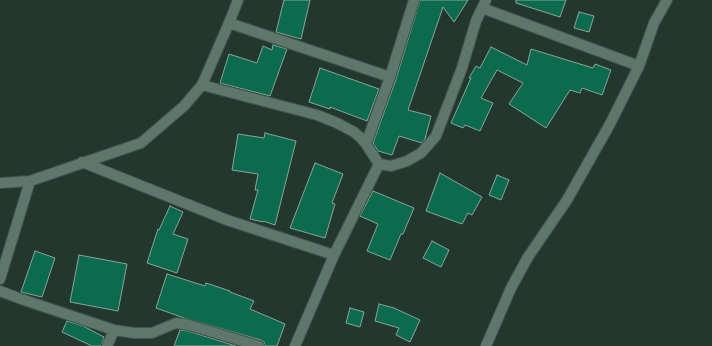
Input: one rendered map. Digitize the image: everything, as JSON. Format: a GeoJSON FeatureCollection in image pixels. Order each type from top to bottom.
{"type":"FeatureCollection","features":[{"type":"Feature","properties":{"kind":"street"},"geometry":{"type":"LineString","coordinates":[[0,183],[30,181],[140,143],[184,106],[202,85],[238,0]]}},
{"type":"Feature","properties":{"kind":"street"},"geometry":{"type":"LineString","coordinates":[[366,144],[390,77],[414,0]]}},
{"type":"Feature","properties":{"kind":"street"},"geometry":{"type":"LineString","coordinates":[[486,346],[511,288],[528,257],[567,200],[610,124],[639,66],[654,23],[668,0]]}},
{"type":"Feature","properties":{"kind":"street"},"geometry":{"type":"LineString","coordinates":[[202,85],[317,115],[354,132],[366,144],[379,164],[390,166],[407,161],[421,153],[436,136],[462,68],[476,21],[484,4],[639,66]]}},
{"type":"Feature","properties":{"kind":"street"},"geometry":{"type":"LineString","coordinates":[[229,23],[390,77]]}},
{"type":"Feature","properties":{"kind":"street"},"geometry":{"type":"LineString","coordinates":[[82,162],[227,220],[334,255]]}},
{"type":"Feature","properties":{"kind":"street"},"geometry":{"type":"LineString","coordinates":[[295,346],[334,255],[379,164]]}},
{"type":"Feature","properties":{"kind":"street"},"geometry":{"type":"LineString","coordinates":[[0,279],[30,181]]}},
{"type":"Feature","properties":{"kind":"street"},"geometry":{"type":"LineString","coordinates":[[0,290],[21,299],[114,330],[134,333],[152,333],[176,323],[189,325],[259,346]]}},
{"type":"Feature","properties":{"kind":"street"},"geometry":{"type":"LineString","coordinates":[[107,346],[114,330]]}},
{"type":"Feature","properties":{"kind":"building"},"geometry":{"type":"Polygon","coordinates":[[[284,0],[310,0],[301,39],[276,32],[284,0]]]}},
{"type":"Feature","properties":{"kind":"building"},"geometry":{"type":"Polygon","coordinates":[[[420,0],[468,0],[454,22],[443,7],[408,110],[431,116],[425,139],[422,143],[399,136],[392,155],[378,151],[373,143],[396,79],[420,0]]]}},
{"type":"Feature","properties":{"kind":"building"},"geometry":{"type":"Polygon","coordinates":[[[516,0],[566,0],[560,17],[516,3],[516,0]]]}},
{"type":"Feature","properties":{"kind":"building"},"geometry":{"type":"Polygon","coordinates":[[[579,12],[594,16],[589,32],[574,28],[579,12]]]}},
{"type":"Feature","properties":{"kind":"building"},"geometry":{"type":"Polygon","coordinates":[[[273,45],[287,49],[270,96],[220,83],[229,54],[257,63],[263,46],[272,50],[273,45]]]}},
{"type":"Feature","properties":{"kind":"building"},"geometry":{"type":"Polygon","coordinates":[[[491,47],[527,65],[531,49],[593,68],[595,64],[611,70],[602,95],[582,88],[580,93],[570,90],[546,128],[509,104],[523,83],[497,70],[481,98],[493,103],[480,131],[465,125],[463,128],[451,123],[471,78],[469,78],[476,66],[480,68],[491,47]]]}},
{"type":"Feature","properties":{"kind":"building"},"geometry":{"type":"Polygon","coordinates":[[[320,68],[379,89],[367,121],[330,107],[330,109],[309,102],[320,68]]]}},
{"type":"Feature","properties":{"kind":"building"},"geometry":{"type":"Polygon","coordinates":[[[265,133],[296,141],[275,225],[250,219],[258,190],[255,190],[258,174],[232,170],[238,134],[264,138],[265,133]]]}},
{"type":"Feature","properties":{"kind":"building"},"geometry":{"type":"Polygon","coordinates":[[[315,163],[343,174],[332,203],[335,204],[325,238],[290,228],[315,163]]]}},
{"type":"Feature","properties":{"kind":"building"},"geometry":{"type":"Polygon","coordinates":[[[440,173],[482,197],[472,215],[468,213],[462,224],[426,211],[440,173]]]}},
{"type":"Feature","properties":{"kind":"building"},"geometry":{"type":"Polygon","coordinates":[[[497,175],[509,180],[501,200],[489,195],[497,175]]]}},
{"type":"Feature","properties":{"kind":"building"},"geometry":{"type":"Polygon","coordinates":[[[373,191],[414,208],[390,260],[367,251],[378,224],[360,216],[373,191]]]}},
{"type":"Feature","properties":{"kind":"building"},"geometry":{"type":"Polygon","coordinates":[[[170,206],[183,212],[173,234],[188,239],[177,273],[147,263],[158,229],[159,230],[170,206]]]}},
{"type":"Feature","properties":{"kind":"building"},"geometry":{"type":"Polygon","coordinates":[[[432,241],[449,250],[441,267],[423,258],[432,241]]]}},
{"type":"Feature","properties":{"kind":"building"},"geometry":{"type":"Polygon","coordinates":[[[35,251],[55,258],[42,297],[21,292],[35,251]]]}},
{"type":"Feature","properties":{"kind":"building"},"geometry":{"type":"Polygon","coordinates":[[[79,255],[127,264],[118,311],[70,302],[79,255]]]}},
{"type":"Feature","properties":{"kind":"building"},"geometry":{"type":"Polygon","coordinates":[[[167,274],[205,286],[206,283],[254,301],[250,309],[285,324],[277,346],[265,346],[264,342],[261,340],[184,318],[156,308],[167,274]]]}},
{"type":"Feature","properties":{"kind":"building"},"geometry":{"type":"Polygon","coordinates":[[[379,304],[394,308],[420,320],[410,342],[396,335],[399,328],[375,321],[379,304]]]}},
{"type":"Feature","properties":{"kind":"building"},"geometry":{"type":"Polygon","coordinates":[[[350,308],[364,312],[360,327],[346,323],[350,308]]]}},
{"type":"Feature","properties":{"kind":"building"},"geometry":{"type":"Polygon","coordinates":[[[67,321],[83,326],[104,337],[101,346],[92,346],[62,332],[67,321]]]}},
{"type":"Feature","properties":{"kind":"building"},"geometry":{"type":"Polygon","coordinates":[[[180,330],[188,331],[236,346],[174,346],[180,330]]]}}]}
